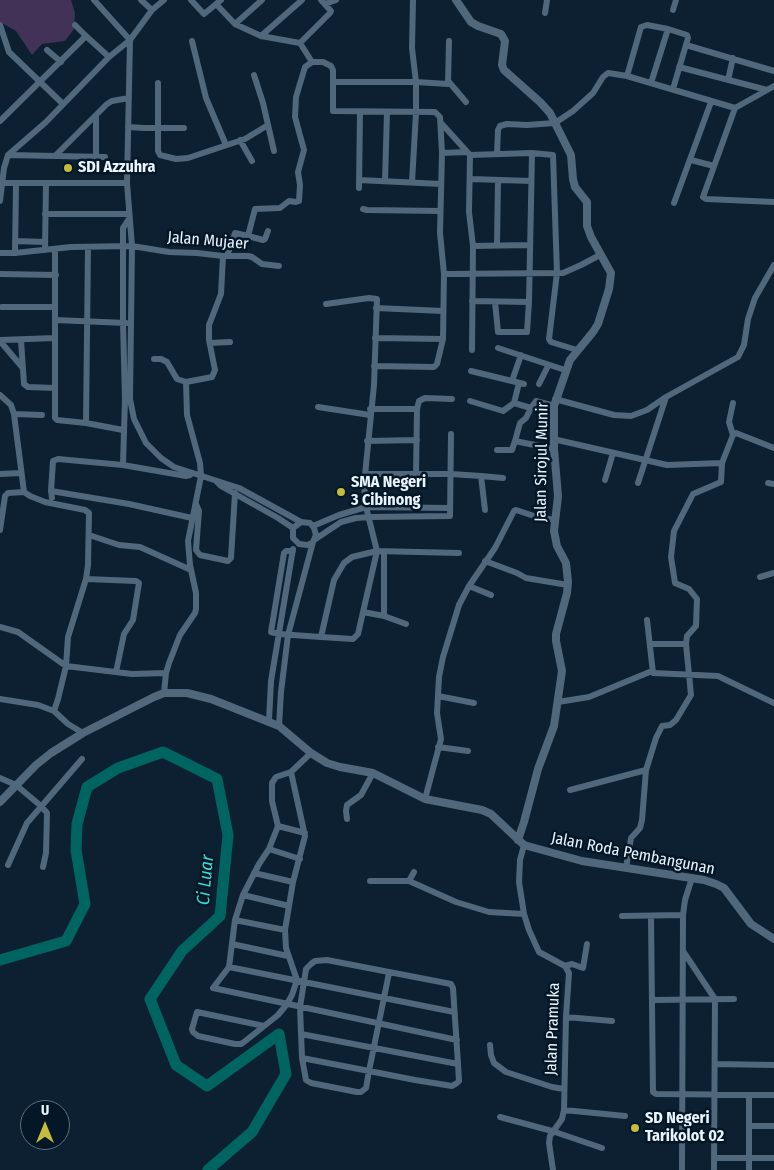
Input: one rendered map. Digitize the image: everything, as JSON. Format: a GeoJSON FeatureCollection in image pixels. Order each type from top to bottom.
{"type":"FeatureCollection","features":[{"type":"Feature","properties":{"kind":"street"},"geometry":{"type":"LineString","coordinates":[[94,0],[130,40],[127,183],[129,217],[132,227],[132,246],[128,399],[123,430],[123,466]]}},
{"type":"Feature","properties":{"kind":"street"},"geometry":{"type":"LineString","coordinates":[[141,0],[152,10]]}},
{"type":"Feature","properties":{"kind":"street"},"geometry":{"type":"LineString","coordinates":[[0,201],[4,168],[8,155],[130,40],[152,10],[164,0]]}},
{"type":"Feature","properties":{"kind":"street"},"geometry":{"type":"LineString","coordinates":[[191,0],[204,14],[218,2],[236,24],[261,36],[300,43],[312,62]]}},
{"type":"Feature","properties":{"kind":"street"},"geometry":{"type":"LineString","coordinates":[[236,24],[262,0]]}},
{"type":"Feature","properties":{"kind":"street"},"geometry":{"type":"LineString","coordinates":[[323,2],[336,0]]}},
{"type":"Feature","properties":{"kind":"street"},"geometry":{"type":"LineString","coordinates":[[412,182],[416,113],[416,82],[412,48],[413,0]]}},
{"type":"Feature","properties":{"kind":"street","name":"Jalan Sirojul Munir"},"geometry":{"type":"LineString","coordinates":[[456,0],[471,22],[501,34],[505,42],[502,65],[504,70],[540,102],[556,123],[571,155],[573,179],[576,187],[587,202],[588,230],[611,272],[609,289],[598,324],[590,337],[577,350],[565,370],[554,402],[553,439],[558,496],[555,520],[556,540],[566,563],[568,585],[556,634],[562,671],[554,726],[538,769],[524,822],[521,843]]}},
{"type":"Feature","properties":{"kind":"street"},"geometry":{"type":"LineString","coordinates":[[545,12],[547,0]]}},
{"type":"Feature","properties":{"kind":"street"},"geometry":{"type":"LineString","coordinates":[[673,10],[676,0]]}},
{"type":"Feature","properties":{"kind":"street"},"geometry":{"type":"LineString","coordinates":[[261,36],[298,1]]}},
{"type":"Feature","properties":{"kind":"street"},"geometry":{"type":"LineString","coordinates":[[300,43],[330,13],[331,11],[323,2]]}},
{"type":"Feature","properties":{"kind":"street"},"geometry":{"type":"LineString","coordinates":[[0,25],[8,52],[63,104]]}},
{"type":"Feature","properties":{"kind":"street"},"geometry":{"type":"LineString","coordinates":[[75,25],[110,57]]}},
{"type":"Feature","properties":{"kind":"street"},"geometry":{"type":"LineString","coordinates":[[627,76],[641,27],[647,25],[668,29],[687,35],[688,38],[673,89]]}},
{"type":"Feature","properties":{"kind":"street"},"geometry":{"type":"LineString","coordinates":[[651,83],[668,29]]}},
{"type":"Feature","properties":{"kind":"street"},"geometry":{"type":"LineString","coordinates":[[0,121],[86,36]]}},
{"type":"Feature","properties":{"kind":"street"},"geometry":{"type":"LineString","coordinates":[[192,41],[206,98],[226,145]]}},
{"type":"Feature","properties":{"kind":"street"},"geometry":{"type":"LineString","coordinates":[[448,83],[449,42]]}},
{"type":"Feature","properties":{"kind":"street"},"geometry":{"type":"LineString","coordinates":[[686,45],[774,71]]}},
{"type":"Feature","properties":{"kind":"street"},"geometry":{"type":"LineString","coordinates":[[47,50],[61,62]]}},
{"type":"Feature","properties":{"kind":"street"},"geometry":{"type":"LineString","coordinates":[[728,80],[733,58]]}},
{"type":"Feature","properties":{"kind":"street"},"geometry":{"type":"LineString","coordinates":[[248,236],[256,208],[280,208],[288,201],[299,201],[300,185],[298,172],[304,150],[295,117],[296,97],[304,66],[312,62],[323,62],[331,66],[333,70],[333,111],[436,112],[442,124],[440,234],[444,274],[443,339],[437,364],[434,367],[374,366]]}},
{"type":"Feature","properties":{"kind":"street"},"geometry":{"type":"LineString","coordinates":[[679,67],[767,90]]}},
{"type":"Feature","properties":{"kind":"street"},"geometry":{"type":"LineString","coordinates":[[497,154],[498,130],[502,125],[556,123],[595,91],[605,74],[611,73],[627,76],[735,108]]}},
{"type":"Feature","properties":{"kind":"street"},"geometry":{"type":"LineString","coordinates":[[254,75],[263,103],[274,151]]}},
{"type":"Feature","properties":{"kind":"street"},"geometry":{"type":"LineString","coordinates":[[333,82],[448,83],[466,102]]}},
{"type":"Feature","properties":{"kind":"street"},"geometry":{"type":"LineString","coordinates":[[158,83],[158,151],[160,155],[176,159],[188,158],[240,140],[268,125]]}},
{"type":"Feature","properties":{"kind":"street"},"geometry":{"type":"LineString","coordinates":[[774,86],[735,108],[703,196],[704,199],[774,202]]}},
{"type":"Feature","properties":{"kind":"street"},"geometry":{"type":"LineString","coordinates":[[55,156],[107,104],[112,101],[129,98]]}},
{"type":"Feature","properties":{"kind":"street"},"geometry":{"type":"LineString","coordinates":[[674,203],[711,102]]}},
{"type":"Feature","properties":{"kind":"street"},"geometry":{"type":"LineString","coordinates":[[359,188],[360,112]]}},
{"type":"Feature","properties":{"kind":"street"},"geometry":{"type":"LineString","coordinates":[[385,182],[387,112]]}},
{"type":"Feature","properties":{"kind":"street"},"geometry":{"type":"LineString","coordinates":[[96,116],[96,157]]}},
{"type":"Feature","properties":{"kind":"street"},"geometry":{"type":"LineString","coordinates":[[442,124],[468,153],[470,179],[469,212],[473,246],[472,350]]}},
{"type":"Feature","properties":{"kind":"street"},"geometry":{"type":"LineString","coordinates":[[128,127],[184,128]]}},
{"type":"Feature","properties":{"kind":"street"},"geometry":{"type":"LineString","coordinates":[[240,140],[252,161]]}},
{"type":"Feature","properties":{"kind":"street"},"geometry":{"type":"LineString","coordinates":[[442,153],[532,153],[551,154],[554,157],[557,273],[549,339],[551,342],[577,350]]}},
{"type":"Feature","properties":{"kind":"street"},"geometry":{"type":"LineString","coordinates":[[495,302],[497,330],[500,333],[526,332],[530,273],[532,153]]}},
{"type":"Feature","properties":{"kind":"street"},"geometry":{"type":"LineString","coordinates":[[8,155],[105,157]]}},
{"type":"Feature","properties":{"kind":"street"},"geometry":{"type":"LineString","coordinates":[[691,160],[714,166]]}},
{"type":"Feature","properties":{"kind":"street"},"geometry":{"type":"LineString","coordinates":[[470,179],[531,181]]}},
{"type":"Feature","properties":{"kind":"street"},"geometry":{"type":"LineString","coordinates":[[359,180],[441,184]]}},
{"type":"Feature","properties":{"kind":"street"},"geometry":{"type":"LineString","coordinates":[[496,245],[498,180]]}},
{"type":"Feature","properties":{"kind":"street"},"geometry":{"type":"LineString","coordinates":[[2,182],[16,184],[127,183]]}},
{"type":"Feature","properties":{"kind":"street"},"geometry":{"type":"LineString","coordinates":[[45,250],[46,183]]}},
{"type":"Feature","properties":{"kind":"street"},"geometry":{"type":"LineString","coordinates":[[15,253],[16,184]]}},
{"type":"Feature","properties":{"kind":"street"},"geometry":{"type":"LineString","coordinates":[[363,208],[367,210],[440,211]]}},
{"type":"Feature","properties":{"kind":"street"},"geometry":{"type":"LineString","coordinates":[[45,214],[129,217]]}},
{"type":"Feature","properties":{"kind":"street"},"geometry":{"type":"LineString","coordinates":[[129,217],[123,228],[123,323],[128,399],[134,419],[146,443],[174,467],[239,488],[280,514],[293,528],[293,551],[271,681],[269,720]]}},
{"type":"Feature","properties":{"kind":"street"},"geometry":{"type":"LineString","coordinates":[[154,359],[161,359],[167,362],[177,379],[186,382],[212,377],[215,370],[209,325],[220,299],[225,256],[235,233],[263,240],[268,231]]}},
{"type":"Feature","properties":{"kind":"street"},"geometry":{"type":"LineString","coordinates":[[15,241],[45,242]]}},
{"type":"Feature","properties":{"kind":"street"},"geometry":{"type":"LineString","coordinates":[[473,246],[530,245]]}},
{"type":"Feature","properties":{"kind":"street"},"geometry":{"type":"LineString","coordinates":[[86,423],[90,246]]}},
{"type":"Feature","properties":{"kind":"street","name":"Jalan Mujaer"},"geometry":{"type":"LineString","coordinates":[[0,253],[90,246],[132,246],[170,252],[248,256],[262,264],[279,266]]}},
{"type":"Feature","properties":{"kind":"street"},"geometry":{"type":"LineString","coordinates":[[55,249],[56,420],[123,430]]}},
{"type":"Feature","properties":{"kind":"street"},"geometry":{"type":"LineString","coordinates":[[444,274],[568,272],[600,254]]}},
{"type":"Feature","properties":{"kind":"street"},"geometry":{"type":"LineString","coordinates":[[497,450],[512,450],[520,423],[526,418],[536,401],[554,402],[631,416],[647,410],[666,397],[738,357],[744,345],[748,319],[755,298],[774,265]]}},
{"type":"Feature","properties":{"kind":"street"},"geometry":{"type":"LineString","coordinates":[[0,274],[56,274]]}},
{"type":"Feature","properties":{"kind":"street"},"geometry":{"type":"LineString","coordinates":[[326,304],[376,298],[374,366],[364,485],[366,507],[380,552],[384,616]]}},
{"type":"Feature","properties":{"kind":"street"},"geometry":{"type":"LineString","coordinates":[[472,301],[529,302]]}},
{"type":"Feature","properties":{"kind":"street"},"geometry":{"type":"LineString","coordinates":[[2,307],[55,307]]}},
{"type":"Feature","properties":{"kind":"street"},"geometry":{"type":"LineString","coordinates":[[376,308],[410,308],[443,311]]}},
{"type":"Feature","properties":{"kind":"street"},"geometry":{"type":"LineString","coordinates":[[55,320],[130,324]]}},
{"type":"Feature","properties":{"kind":"street"},"geometry":{"type":"LineString","coordinates":[[0,340],[55,338]]}},
{"type":"Feature","properties":{"kind":"street"},"geometry":{"type":"LineString","coordinates":[[375,338],[443,339]]}},
{"type":"Feature","properties":{"kind":"street"},"geometry":{"type":"LineString","coordinates":[[0,340],[22,367]]}},
{"type":"Feature","properties":{"kind":"street"},"geometry":{"type":"LineString","coordinates":[[21,340],[23,381],[26,385],[55,388]]}},
{"type":"Feature","properties":{"kind":"street"},"geometry":{"type":"LineString","coordinates":[[210,343],[230,342]]}},
{"type":"Feature","properties":{"kind":"street"},"geometry":{"type":"LineString","coordinates":[[498,348],[548,366],[565,370]]}},
{"type":"Feature","properties":{"kind":"street"},"geometry":{"type":"LineString","coordinates":[[470,401],[503,411],[514,403],[521,356]]}},
{"type":"Feature","properties":{"kind":"street"},"geometry":{"type":"LineString","coordinates":[[539,384],[548,366]]}},
{"type":"Feature","properties":{"kind":"street"},"geometry":{"type":"LineString","coordinates":[[471,371],[518,382]]}},
{"type":"Feature","properties":{"kind":"street"},"geometry":{"type":"LineString","coordinates":[[164,693],[166,673],[180,636],[195,613],[196,594],[188,541],[201,476],[200,463],[187,415],[186,382]]}},
{"type":"Feature","properties":{"kind":"street"},"geometry":{"type":"LineString","coordinates":[[0,395],[11,405],[14,414],[24,492]]}},
{"type":"Feature","properties":{"kind":"street"},"geometry":{"type":"LineString","coordinates":[[638,483],[666,397]]}},
{"type":"Feature","properties":{"kind":"street"},"geometry":{"type":"LineString","coordinates":[[416,474],[418,404],[422,399],[452,399]]}},
{"type":"Feature","properties":{"kind":"street"},"geometry":{"type":"LineString","coordinates":[[514,403],[531,408]]}},
{"type":"Feature","properties":{"kind":"street"},"geometry":{"type":"LineString","coordinates":[[626,868],[631,838],[640,828],[642,820],[646,770],[660,729],[662,726],[670,725],[676,720],[692,692],[686,644],[687,636],[696,626],[697,599],[689,589],[675,583],[672,541],[678,522],[690,498],[695,493],[721,482],[722,463],[733,435],[729,422],[733,403]]}},
{"type":"Feature","properties":{"kind":"street"},"geometry":{"type":"LineString","coordinates":[[318,407],[370,412],[417,409]]}},
{"type":"Feature","properties":{"kind":"street"},"geometry":{"type":"LineString","coordinates":[[14,414],[42,414]]}},
{"type":"Feature","properties":{"kind":"street"},"geometry":{"type":"LineString","coordinates":[[733,435],[738,433],[774,448]]}},
{"type":"Feature","properties":{"kind":"street"},"geometry":{"type":"LineString","coordinates":[[293,538],[302,545],[308,545],[342,522],[370,516],[450,516],[451,434]]}},
{"type":"Feature","properties":{"kind":"street"},"geometry":{"type":"LineString","coordinates":[[553,439],[667,465],[722,463]]}},
{"type":"Feature","properties":{"kind":"street"},"geometry":{"type":"LineString","coordinates":[[367,441],[417,440]]}},
{"type":"Feature","properties":{"kind":"street"},"geometry":{"type":"LineString","coordinates":[[515,440],[554,449]]}},
{"type":"Feature","properties":{"kind":"street"},"geometry":{"type":"LineString","coordinates":[[604,480],[613,453]]}},
{"type":"Feature","properties":{"kind":"street"},"geometry":{"type":"LineString","coordinates":[[192,518],[129,504],[51,495],[54,460],[123,466],[186,476],[193,474]]}},
{"type":"Feature","properties":{"kind":"street"},"geometry":{"type":"LineString","coordinates":[[0,474],[21,473]]}},
{"type":"Feature","properties":{"kind":"street"},"geometry":{"type":"LineString","coordinates":[[366,474],[451,474],[503,478]]}},
{"type":"Feature","properties":{"kind":"street"},"geometry":{"type":"LineString","coordinates":[[481,476],[485,510]]}},
{"type":"Feature","properties":{"kind":"street"},"geometry":{"type":"LineString","coordinates":[[216,481],[236,494],[280,514],[300,522],[307,522],[313,526],[316,533],[288,634],[281,692],[280,726]]}},
{"type":"Feature","properties":{"kind":"street"},"geometry":{"type":"LineString","coordinates":[[0,530],[5,496],[8,493],[24,492],[45,502],[87,511],[89,516],[86,579],[68,637],[66,666],[54,711]]}},
{"type":"Feature","properties":{"kind":"street"},"geometry":{"type":"LineString","coordinates":[[196,504],[199,511],[196,550],[200,555],[228,561],[231,558],[236,494]]}},
{"type":"Feature","properties":{"kind":"street"},"geometry":{"type":"LineString","coordinates":[[313,526],[339,514],[366,507],[450,508]]}},
{"type":"Feature","properties":{"kind":"street"},"geometry":{"type":"LineString","coordinates":[[425,799],[441,739],[438,696],[443,658],[454,616],[469,586],[502,536],[514,511],[555,520]]}},
{"type":"Feature","properties":{"kind":"street"},"geometry":{"type":"LineString","coordinates":[[339,514],[342,522]]}},
{"type":"Feature","properties":{"kind":"street"},"geometry":{"type":"LineString","coordinates":[[293,528],[300,522]]}},
{"type":"Feature","properties":{"kind":"street"},"geometry":{"type":"LineString","coordinates":[[89,535],[119,545],[140,547],[192,570]]}},
{"type":"Feature","properties":{"kind":"street"},"geometry":{"type":"LineString","coordinates":[[279,634],[356,638],[380,552]]}},
{"type":"Feature","properties":{"kind":"street"},"geometry":{"type":"LineString","coordinates":[[321,637],[334,580],[344,562],[352,557],[380,552],[458,553]]}},
{"type":"Feature","properties":{"kind":"street"},"geometry":{"type":"LineString","coordinates":[[485,561],[526,578],[568,585]]}},
{"type":"Feature","properties":{"kind":"street"},"geometry":{"type":"LineString","coordinates":[[760,577],[772,576]]}},
{"type":"Feature","properties":{"kind":"street"},"geometry":{"type":"LineString","coordinates":[[86,579],[136,581],[139,583],[133,620],[124,634],[116,672]]}},
{"type":"Feature","properties":{"kind":"street"},"geometry":{"type":"LineString","coordinates":[[469,586],[491,595]]}},
{"type":"Feature","properties":{"kind":"street"},"geometry":{"type":"LineString","coordinates":[[363,612],[384,616],[406,624]]}},
{"type":"Feature","properties":{"kind":"street"},"geometry":{"type":"LineString","coordinates":[[647,620],[652,671]]}},
{"type":"Feature","properties":{"kind":"street"},"geometry":{"type":"LineString","coordinates":[[0,627],[18,632],[66,666],[132,674],[166,673]]}},
{"type":"Feature","properties":{"kind":"street"},"geometry":{"type":"LineString","coordinates":[[650,644],[686,644]]}},
{"type":"Feature","properties":{"kind":"street"},"geometry":{"type":"LineString","coordinates":[[558,702],[589,697],[652,671]]}},
{"type":"Feature","properties":{"kind":"street"},"geometry":{"type":"LineString","coordinates":[[652,671],[656,674],[724,678],[774,703]]}},
{"type":"Feature","properties":{"kind":"street","name":"Jalan Roda Pembangunan"},"geometry":{"type":"LineString","coordinates":[[0,802],[51,752],[154,697],[164,693],[187,693],[269,720],[333,765],[373,773],[425,799],[482,810],[491,814],[521,843],[582,861],[692,878],[716,884],[724,888],[751,924],[774,939]]}},
{"type":"Feature","properties":{"kind":"street"},"geometry":{"type":"LineString","coordinates":[[438,696],[474,703]]}},
{"type":"Feature","properties":{"kind":"street"},"geometry":{"type":"LineString","coordinates":[[0,699],[38,705],[54,711],[68,724],[84,733]]}},
{"type":"Feature","properties":{"kind":"street"},"geometry":{"type":"LineString","coordinates":[[438,748],[468,751]]}},
{"type":"Feature","properties":{"kind":"street"},"geometry":{"type":"LineString","coordinates":[[312,752],[292,772],[276,777],[272,783],[272,801],[278,826],[269,849],[243,895],[235,920],[229,967],[213,988],[456,1040]]}},
{"type":"Feature","properties":{"kind":"street"},"geometry":{"type":"LineString","coordinates":[[8,864],[24,828],[82,759]]}},
{"type":"Feature","properties":{"kind":"street"},"geometry":{"type":"LineString","coordinates":[[570,790],[646,770]]}},
{"type":"Feature","properties":{"kind":"street"},"geometry":{"type":"LineString","coordinates":[[292,772],[305,839],[293,882],[285,930],[285,943],[288,956],[300,981],[302,1058],[305,1078],[308,1082],[357,1092],[361,1092],[366,1088],[390,973]]}},
{"type":"Feature","properties":{"kind":"street"},"geometry":{"type":"LineString","coordinates":[[347,819],[347,804],[361,795],[373,773]]}},
{"type":"Feature","properties":{"kind":"street"},"geometry":{"type":"LineString","coordinates":[[0,778],[16,785],[47,813],[46,853],[43,867]]}},
{"type":"Feature","properties":{"kind":"street"},"geometry":{"type":"LineString","coordinates":[[278,826],[305,833]]}},
{"type":"Feature","properties":{"kind":"street","name":"Jalan Pramuka"},"geometry":{"type":"LineString","coordinates":[[521,843],[519,882],[524,914],[539,952],[565,966],[569,973],[564,1110],[562,1119],[552,1131],[549,1143],[553,1170]]}},
{"type":"Feature","properties":{"kind":"street"},"geometry":{"type":"LineString","coordinates":[[269,849],[300,859]]}},
{"type":"Feature","properties":{"kind":"street"},"geometry":{"type":"LineString","coordinates":[[410,881],[414,872]]}},
{"type":"Feature","properties":{"kind":"street"},"geometry":{"type":"LineString","coordinates":[[254,873],[293,882]]}},
{"type":"Feature","properties":{"kind":"street"},"geometry":{"type":"LineString","coordinates":[[682,1170],[683,916],[685,900],[692,878]]}},
{"type":"Feature","properties":{"kind":"street"},"geometry":{"type":"LineString","coordinates":[[370,881],[410,881],[439,895],[480,910],[497,914],[524,914]]}},
{"type":"Feature","properties":{"kind":"street"},"geometry":{"type":"LineString","coordinates":[[243,895],[289,906]]}},
{"type":"Feature","properties":{"kind":"street"},"geometry":{"type":"LineString","coordinates":[[622,916],[683,916]]}},
{"type":"Feature","properties":{"kind":"street"},"geometry":{"type":"LineString","coordinates":[[651,916],[653,1092],[656,1094],[774,1095]]}},
{"type":"Feature","properties":{"kind":"street"},"geometry":{"type":"LineString","coordinates":[[235,920],[285,930]]}},
{"type":"Feature","properties":{"kind":"street"},"geometry":{"type":"LineString","coordinates":[[232,944],[288,956]]}},
{"type":"Feature","properties":{"kind":"street"},"geometry":{"type":"LineString","coordinates":[[565,966],[572,964],[582,968],[587,944]]}},
{"type":"Feature","properties":{"kind":"street"},"geometry":{"type":"LineString","coordinates":[[683,951],[715,999],[714,1170]]}},
{"type":"Feature","properties":{"kind":"street"},"geometry":{"type":"LineString","coordinates":[[264,1026],[197,1012],[192,1029],[198,1036],[239,1044],[264,1026],[288,1004],[306,969],[311,964],[321,960],[451,984],[453,988],[459,1081],[452,1086],[302,1058]]}},
{"type":"Feature","properties":{"kind":"street"},"geometry":{"type":"LineString","coordinates":[[229,967],[454,1012]]}},
{"type":"Feature","properties":{"kind":"street"},"geometry":{"type":"LineString","coordinates":[[652,1000],[734,999]]}},
{"type":"Feature","properties":{"kind":"street"},"geometry":{"type":"LineString","coordinates":[[566,1017],[612,1021]]}},
{"type":"Feature","properties":{"kind":"street"},"geometry":{"type":"LineString","coordinates":[[301,1034],[458,1064]]}},
{"type":"Feature","properties":{"kind":"street"},"geometry":{"type":"LineString","coordinates":[[490,1045],[494,1063],[506,1072],[564,1089]]}},
{"type":"Feature","properties":{"kind":"street"},"geometry":{"type":"LineString","coordinates":[[715,1064],[774,1065]]}},
{"type":"Feature","properties":{"kind":"street"},"geometry":{"type":"LineString","coordinates":[[749,1095],[749,1170]]}},
{"type":"Feature","properties":{"kind":"street"},"geometry":{"type":"LineString","coordinates":[[564,1110],[625,1116]]}},
{"type":"Feature","properties":{"kind":"street"},"geometry":{"type":"LineString","coordinates":[[500,1117],[552,1131],[602,1148]]}},
{"type":"Feature","properties":{"kind":"street"},"geometry":{"type":"LineString","coordinates":[[749,1126],[774,1126]]}},
{"type":"Feature","properties":{"kind":"street"},"geometry":{"type":"LineString","coordinates":[[714,1158],[774,1158]]}},
{"type":"Feature","properties":{"kind":"shaded area"},"geometry":{"type":"Polygon","coordinates":[[[0,0],[71,0],[75,13],[74,29],[65,41],[42,44],[32,55],[16,31],[0,22],[0,0]]]}},
{"type":"Feature","properties":{"kind":"waterway","name":"Ci Luar"},"geometry":{"type":"LineString","coordinates":[[0,960],[66,941],[85,904],[76,850],[77,824],[87,787],[118,768],[163,752],[217,779],[228,835],[220,916],[182,951],[150,999],[176,1065],[207,1086],[279,1034],[286,1074],[252,1132],[208,1170]]}},
{"type":"Feature","properties":{"kind":"place","name":"SDI Azzuhra"},"geometry":{"type":"Point","coordinates":[68,168]}},
{"type":"Feature","properties":{"kind":"place","name":"SMA Negeri 3 Cibinong"},"geometry":{"type":"Point","coordinates":[341,492]}},
{"type":"Feature","properties":{"kind":"place","name":"SD Negeri Tarikolot 02"},"geometry":{"type":"Point","coordinates":[635,1128]}}]}
